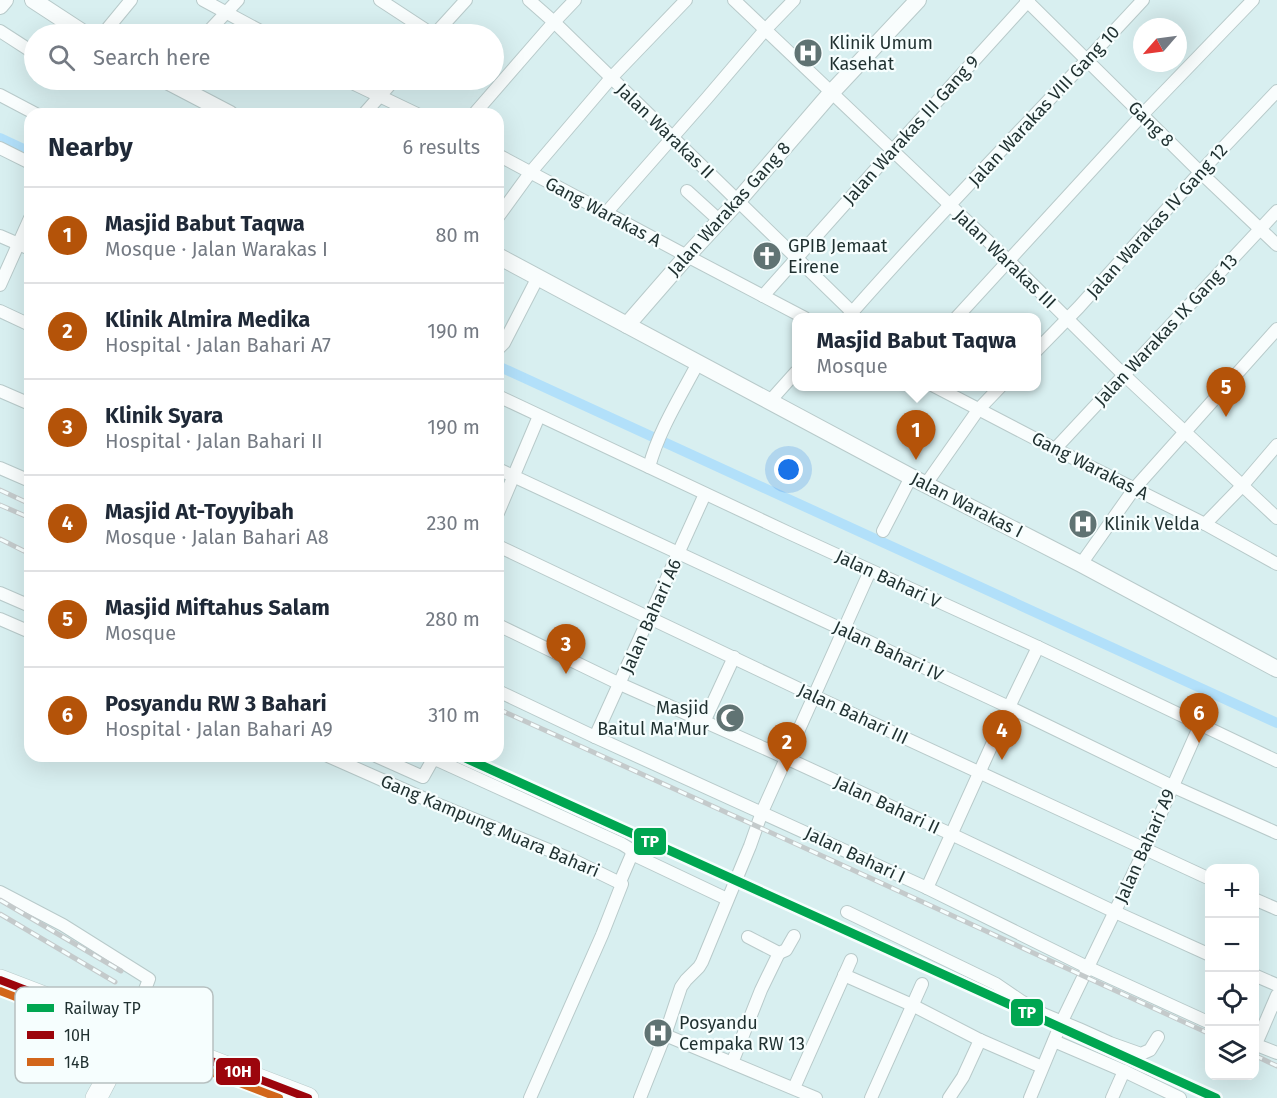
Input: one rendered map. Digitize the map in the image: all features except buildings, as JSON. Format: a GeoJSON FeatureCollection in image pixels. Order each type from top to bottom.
{"type":"FeatureCollection","features":[{"type":"Feature","properties":{"kind":"highway"},"geometry":{"type":"LineString","coordinates":[[0,980],[16,987]]}},
{"type":"Feature","properties":{"kind":"highway"},"geometry":{"type":"LineString","coordinates":[[0,993],[15,998]]}},
{"type":"Feature","properties":{"kind":"highway"},"geometry":{"type":"LineString","coordinates":[[213,1063],[301,1097]]}},
{"type":"Feature","properties":{"kind":"highway"},"geometry":{"type":"LineString","coordinates":[[213,1072],[271,1098]]}},
{"type":"Feature","properties":{"kind":"highway"},"geometry":{"type":"LineString","coordinates":[[96,1098],[105,1083]]}},
{"type":"Feature","properties":{"kind":"street"},"geometry":{"type":"LineString","coordinates":[[0,6],[5,0]]}},
{"type":"Feature","properties":{"kind":"street"},"geometry":{"type":"LineString","coordinates":[[33,0],[70,24]]}},
{"type":"Feature","properties":{"kind":"street"},"geometry":{"type":"LineString","coordinates":[[111,24],[131,0]]}},
{"type":"Feature","properties":{"kind":"street"},"geometry":{"type":"LineString","coordinates":[[203,0],[248,24]]}},
{"type":"Feature","properties":{"kind":"street"},"geometry":{"type":"LineString","coordinates":[[215,24],[238,0]]}},
{"type":"Feature","properties":{"kind":"street"},"geometry":{"type":"LineString","coordinates":[[380,0],[418,24]]}},
{"type":"Feature","properties":{"kind":"street"},"geometry":{"type":"LineString","coordinates":[[443,24],[466,0]]}},
{"type":"Feature","properties":{"kind":"street","name":"Jalan Warakas II"},"geometry":{"type":"LineString","coordinates":[[529,0],[796,258],[848,313]]}},
{"type":"Feature","properties":{"kind":"street"},"geometry":{"type":"LineString","coordinates":[[504,80],[575,0]]}},
{"type":"Feature","properties":{"kind":"street"},"geometry":{"type":"LineString","coordinates":[[504,209],[530,173],[611,78],[686,0]]}},
{"type":"Feature","properties":{"kind":"street","name":"Jalan Warakas III"},"geometry":{"type":"LineString","coordinates":[[735,0],[1008,260],[1124,375],[1277,518]]}},
{"type":"Feature","properties":{"kind":"street"},"geometry":{"type":"LineString","coordinates":[[606,213],[765,30],[794,0]]}},
{"type":"Feature","properties":{"kind":"street","name":"Jalan Warakas Gang 8"},"geometry":{"type":"LineString","coordinates":[[627,325],[831,93],[918,0]]}},
{"type":"Feature","properties":{"kind":"street","name":"Gang 8"},"geometry":{"type":"LineString","coordinates":[[1028,0],[1142,116],[1277,245]]}},
{"type":"Feature","properties":{"kind":"street","name":"Jalan Warakas III Gang 9"},"geometry":{"type":"LineString","coordinates":[[763,296],[1028,0]]}},
{"type":"Feature","properties":{"kind":"street","name":"Jalan Warakas VIII Gang 10"},"geometry":{"type":"LineString","coordinates":[[852,313],[1143,0]]}},
{"type":"Feature","properties":{"kind":"street"},"geometry":{"type":"LineString","coordinates":[[960,313],[1142,116],[1253,0]]}},
{"type":"Feature","properties":{"kind":"street"},"geometry":{"type":"LineString","coordinates":[[0,31],[24,46]]}},
{"type":"Feature","properties":{"kind":"street"},"geometry":{"type":"LineString","coordinates":[[185,90],[219,108]]}},
{"type":"Feature","properties":{"kind":"street"},"geometry":{"type":"LineString","coordinates":[[367,90],[404,108]]}},
{"type":"Feature","properties":{"kind":"street"},"geometry":{"type":"LineString","coordinates":[[369,108],[385,90]]}},
{"type":"Feature","properties":{"kind":"street"},"geometry":{"type":"LineString","coordinates":[[479,108],[495,90]]}},
{"type":"Feature","properties":{"kind":"street","name":"Jalan Warakas IV Gang 12"},"geometry":{"type":"LineString","coordinates":[[1041,346],[1277,91]]}},
{"type":"Feature","properties":{"kind":"street"},"geometry":{"type":"LineString","coordinates":[[0,96],[24,108]]}},
{"type":"Feature","properties":{"kind":"street"},"geometry":{"type":"LineString","coordinates":[[0,148],[24,160]]}},
{"type":"Feature","properties":{"kind":"street","name":"Gang Warakas A"},"geometry":{"type":"LineString","coordinates":[[504,158],[795,313]]}},
{"type":"Feature","properties":{"kind":"street"},"geometry":{"type":"LineString","coordinates":[[687,191],[720,221]]}},
{"type":"Feature","properties":{"kind":"street","name":"Jalan Warakas IX Gang 13"},"geometry":{"type":"LineString","coordinates":[[1054,449],[1277,211]]}},
{"type":"Feature","properties":{"kind":"street"},"geometry":{"type":"LineString","coordinates":[[0,285],[24,230]]}},
{"type":"Feature","properties":{"kind":"street"},"geometry":{"type":"LineString","coordinates":[[0,236],[24,247]]}},
{"type":"Feature","properties":{"kind":"street","name":"Jalan Warakas I"},"geometry":{"type":"LineString","coordinates":[[504,259],[1277,669]]}},
{"type":"Feature","properties":{"kind":"street"},"geometry":{"type":"LineString","coordinates":[[504,327],[535,276]]}},
{"type":"Feature","properties":{"kind":"street"},"geometry":{"type":"LineString","coordinates":[[504,343],[535,276]]}},
{"type":"Feature","properties":{"kind":"street"},"geometry":{"type":"LineString","coordinates":[[0,311],[24,322]]}},
{"type":"Feature","properties":{"kind":"street"},"geometry":{"type":"LineString","coordinates":[[1081,564],[1134,489],[1277,329]]}},
{"type":"Feature","properties":{"kind":"street"},"geometry":{"type":"LineString","coordinates":[[649,467],[661,434],[698,363]]}},
{"type":"Feature","properties":{"kind":"street"},"geometry":{"type":"LineString","coordinates":[[770,401],[792,376]]}},
{"type":"Feature","properties":{"kind":"street"},"geometry":{"type":"LineString","coordinates":[[0,390],[24,401]]}},
{"type":"Feature","properties":{"kind":"street","name":"Gang Warakas A"},"geometry":{"type":"LineString","coordinates":[[942,391],[1275,560]]}},
{"type":"Feature","properties":{"kind":"street"},"geometry":{"type":"LineString","coordinates":[[883,531],[918,480],[997,391]]}},
{"type":"Feature","properties":{"kind":"street","name":"Jalan Bahari V"},"geometry":{"type":"LineString","coordinates":[[504,399],[870,571],[1038,647],[1277,761]]}},
{"type":"Feature","properties":{"kind":"street"},"geometry":{"type":"LineString","coordinates":[[504,500],[539,416]]}},
{"type":"Feature","properties":{"kind":"street"},"geometry":{"type":"LineString","coordinates":[[1205,524],[1277,445]]}},
{"type":"Feature","properties":{"kind":"street"},"geometry":{"type":"LineString","coordinates":[[0,468],[24,478]]}},
{"type":"Feature","properties":{"kind":"street","name":"Jalan Bahari IV"},"geometry":{"type":"LineString","coordinates":[[504,472],[1009,707],[1172,786],[1277,833]]}},
{"type":"Feature","properties":{"kind":"street","name":"Jalan Bahari A6"},"geometry":{"type":"LineString","coordinates":[[595,737],[705,494]]}},
{"type":"Feature","properties":{"kind":"street","name":"Jalan Bahari III"},"geometry":{"type":"LineString","coordinates":[[504,549],[1205,877]]}},
{"type":"Feature","properties":{"kind":"street"},"geometry":{"type":"LineString","coordinates":[[645,1096],[681,987],[699,967],[762,812],[870,571]]}},
{"type":"Feature","properties":{"kind":"street"},"geometry":{"type":"LineString","coordinates":[[0,592],[24,603]]}},
{"type":"Feature","properties":{"kind":"street"},"geometry":{"type":"LineString","coordinates":[[0,619],[24,629]]}},
{"type":"Feature","properties":{"kind":"street","name":"Jalan Bahari II"},"geometry":{"type":"LineString","coordinates":[[504,628],[620,684],[786,758],[1205,953]]}},
{"type":"Feature","properties":{"kind":"street"},"geometry":{"type":"LineString","coordinates":[[927,888],[1038,647]]}},
{"type":"Feature","properties":{"kind":"street"},"geometry":{"type":"LineString","coordinates":[[704,722],[734,657]]}},
{"type":"Feature","properties":{"kind":"street","name":"Jalan Bahari I"},"geometry":{"type":"LineString","coordinates":[[504,694],[927,888],[1205,1021]]}},
{"type":"Feature","properties":{"kind":"street","name":"Jalan Bahari A9"},"geometry":{"type":"LineString","coordinates":[[1030,1098],[1062,1022],[1145,849],[1200,724]]}},
{"type":"Feature","properties":{"kind":"street","name":"Gang Kampung Muara Bahari"},"geometry":{"type":"LineString","coordinates":[[342,762],[573,860],[620,882],[623,886],[530,1098]]}},
{"type":"Feature","properties":{"kind":"street","name":"Gang Kampung Muara Bahari"},"geometry":{"type":"LineString","coordinates":[[389,762],[423,777],[431,762]]}},
{"type":"Feature","properties":{"kind":"street","name":"Gang Kampung Muara Bahari"},"geometry":{"type":"LineString","coordinates":[[442,762],[630,849],[632,854],[620,882]]}},
{"type":"Feature","properties":{"kind":"street"},"geometry":{"type":"LineString","coordinates":[[416,794],[423,777]]}},
{"type":"Feature","properties":{"kind":"street"},"geometry":{"type":"LineString","coordinates":[[632,854],[727,899]]}},
{"type":"Feature","properties":{"kind":"street"},"geometry":{"type":"LineString","coordinates":[[0,892],[63,925],[150,979],[147,987]]}},
{"type":"Feature","properties":{"kind":"street"},"geometry":{"type":"LineString","coordinates":[[1259,901],[1277,909]]}},
{"type":"Feature","properties":{"kind":"street"},"geometry":{"type":"LineString","coordinates":[[847,912],[980,975],[1043,1014],[1110,1043],[1141,1054],[1150,1050],[1158,1037]]}},
{"type":"Feature","properties":{"kind":"street"},"geometry":{"type":"LineString","coordinates":[[732,1063],[761,990],[779,953],[786,950],[794,936]]}},
{"type":"Feature","properties":{"kind":"street"},"geometry":{"type":"LineString","coordinates":[[748,937],[779,953]]}},
{"type":"Feature","properties":{"kind":"street"},"geometry":{"type":"LineString","coordinates":[[794,1092],[851,960]]}},
{"type":"Feature","properties":{"kind":"street"},"geometry":{"type":"LineString","coordinates":[[844,975],[1042,1067]]}},
{"type":"Feature","properties":{"kind":"street"},"geometry":{"type":"LineString","coordinates":[[1259,977],[1277,985]]}},
{"type":"Feature","properties":{"kind":"street"},"geometry":{"type":"LineString","coordinates":[[871,1098],[922,984]]}},
{"type":"Feature","properties":{"kind":"street"},"geometry":{"type":"LineString","coordinates":[[1259,1035],[1277,995]]}},
{"type":"Feature","properties":{"kind":"street"},"geometry":{"type":"LineString","coordinates":[[665,1035],[794,1092],[816,1098]]}},
{"type":"Feature","properties":{"kind":"street"},"geometry":{"type":"LineString","coordinates":[[949,1098],[963,1077],[980,1040]]}},
{"type":"Feature","properties":{"kind":"street"},"geometry":{"type":"LineString","coordinates":[[1054,1041],[1125,1071],[1180,1098]]}},
{"type":"Feature","properties":{"kind":"street"},"geometry":{"type":"LineString","coordinates":[[1259,1046],[1277,1053]]}},
{"type":"Feature","properties":{"kind":"street"},"geometry":{"type":"LineString","coordinates":[[1112,1098],[1125,1071]]}},
{"type":"Feature","properties":{"kind":"waterway"},"geometry":{"type":"LineString","coordinates":[[0,138],[24,149]]}},
{"type":"Feature","properties":{"kind":"waterway"},"geometry":{"type":"LineString","coordinates":[[504,369],[1277,723]]}},
{"type":"Feature","properties":{"kind":"railway"},"geometry":{"type":"LineString","coordinates":[[0,490],[24,501]]}},
{"type":"Feature","properties":{"kind":"railway"},"geometry":{"type":"LineString","coordinates":[[0,505],[24,515]]}},
{"type":"Feature","properties":{"kind":"railway"},"geometry":{"type":"LineString","coordinates":[[0,539],[24,551]]}},
{"type":"Feature","properties":{"kind":"railway"},"geometry":{"type":"LineString","coordinates":[[504,712],[1205,1032]]}},
{"type":"Feature","properties":{"kind":"railway"},"geometry":{"type":"LineString","coordinates":[[0,900],[121,971]]}},
{"type":"Feature","properties":{"kind":"railway"},"geometry":{"type":"LineString","coordinates":[[0,914],[115,982]]}},
{"type":"Feature","properties":{"kind":"railway"},"geometry":{"type":"LineString","coordinates":[[1259,1057],[1277,1066]]}},
{"type":"Feature","properties":{"kind":"rail line","name":"TP"},"geometry":{"type":"LineString","coordinates":[[474,762],[1216,1098]]}},
{"type":"Feature","properties":{"kind":"transit line","name":"10H"},"geometry":{"type":"LineString","coordinates":[[0,980],[18,987]]}},
{"type":"Feature","properties":{"kind":"transit line","name":"14B"},"geometry":{"type":"LineString","coordinates":[[0,991],[15,997]]}},
{"type":"Feature","properties":{"kind":"transit line","name":"10H"},"geometry":{"type":"LineString","coordinates":[[213,1062],[308,1098]]}},
{"type":"Feature","properties":{"kind":"transit line","name":"14B"},"geometry":{"type":"LineString","coordinates":[[213,1073],[279,1098]]}},
{"type":"Feature","properties":{"kind":"place","name":"Klinik Umum Kasehat"},"geometry":{"type":"Point","coordinates":[808,53]}},
{"type":"Feature","properties":{"kind":"place","name":"GPIB Jemaat Eirene"},"geometry":{"type":"Point","coordinates":[767,256]}},
{"type":"Feature","properties":{"kind":"place","name":"Masjid Miftahus Salam"},"geometry":{"type":"Point","coordinates":[1226,417]}},
{"type":"Feature","properties":{"kind":"place","name":"Masjid Babut Taqwa"},"geometry":{"type":"Point","coordinates":[916,460]}},
{"type":"Feature","properties":{"kind":"place","name":"Klinik Velda"},"geometry":{"type":"Point","coordinates":[1083,524]}},
{"type":"Feature","properties":{"kind":"place","name":"Klinik Syara"},"geometry":{"type":"Point","coordinates":[566,674]}},
{"type":"Feature","properties":{"kind":"place","name":"Masjid Baitul Ma'Mur"},"geometry":{"type":"Point","coordinates":[730,718]}},
{"type":"Feature","properties":{"kind":"place","name":"Posyandu RW 3 Bahari"},"geometry":{"type":"Point","coordinates":[1199,743]}},
{"type":"Feature","properties":{"kind":"place","name":"Masjid At-Toyyibah"},"geometry":{"type":"Point","coordinates":[1002,760]}},
{"type":"Feature","properties":{"kind":"place","name":"Klinik Almira Medika"},"geometry":{"type":"Point","coordinates":[787,772]}},
{"type":"Feature","properties":{"kind":"place","name":"Posyandu Cempaka RW 13"},"geometry":{"type":"Point","coordinates":[658,1033]}}]}
